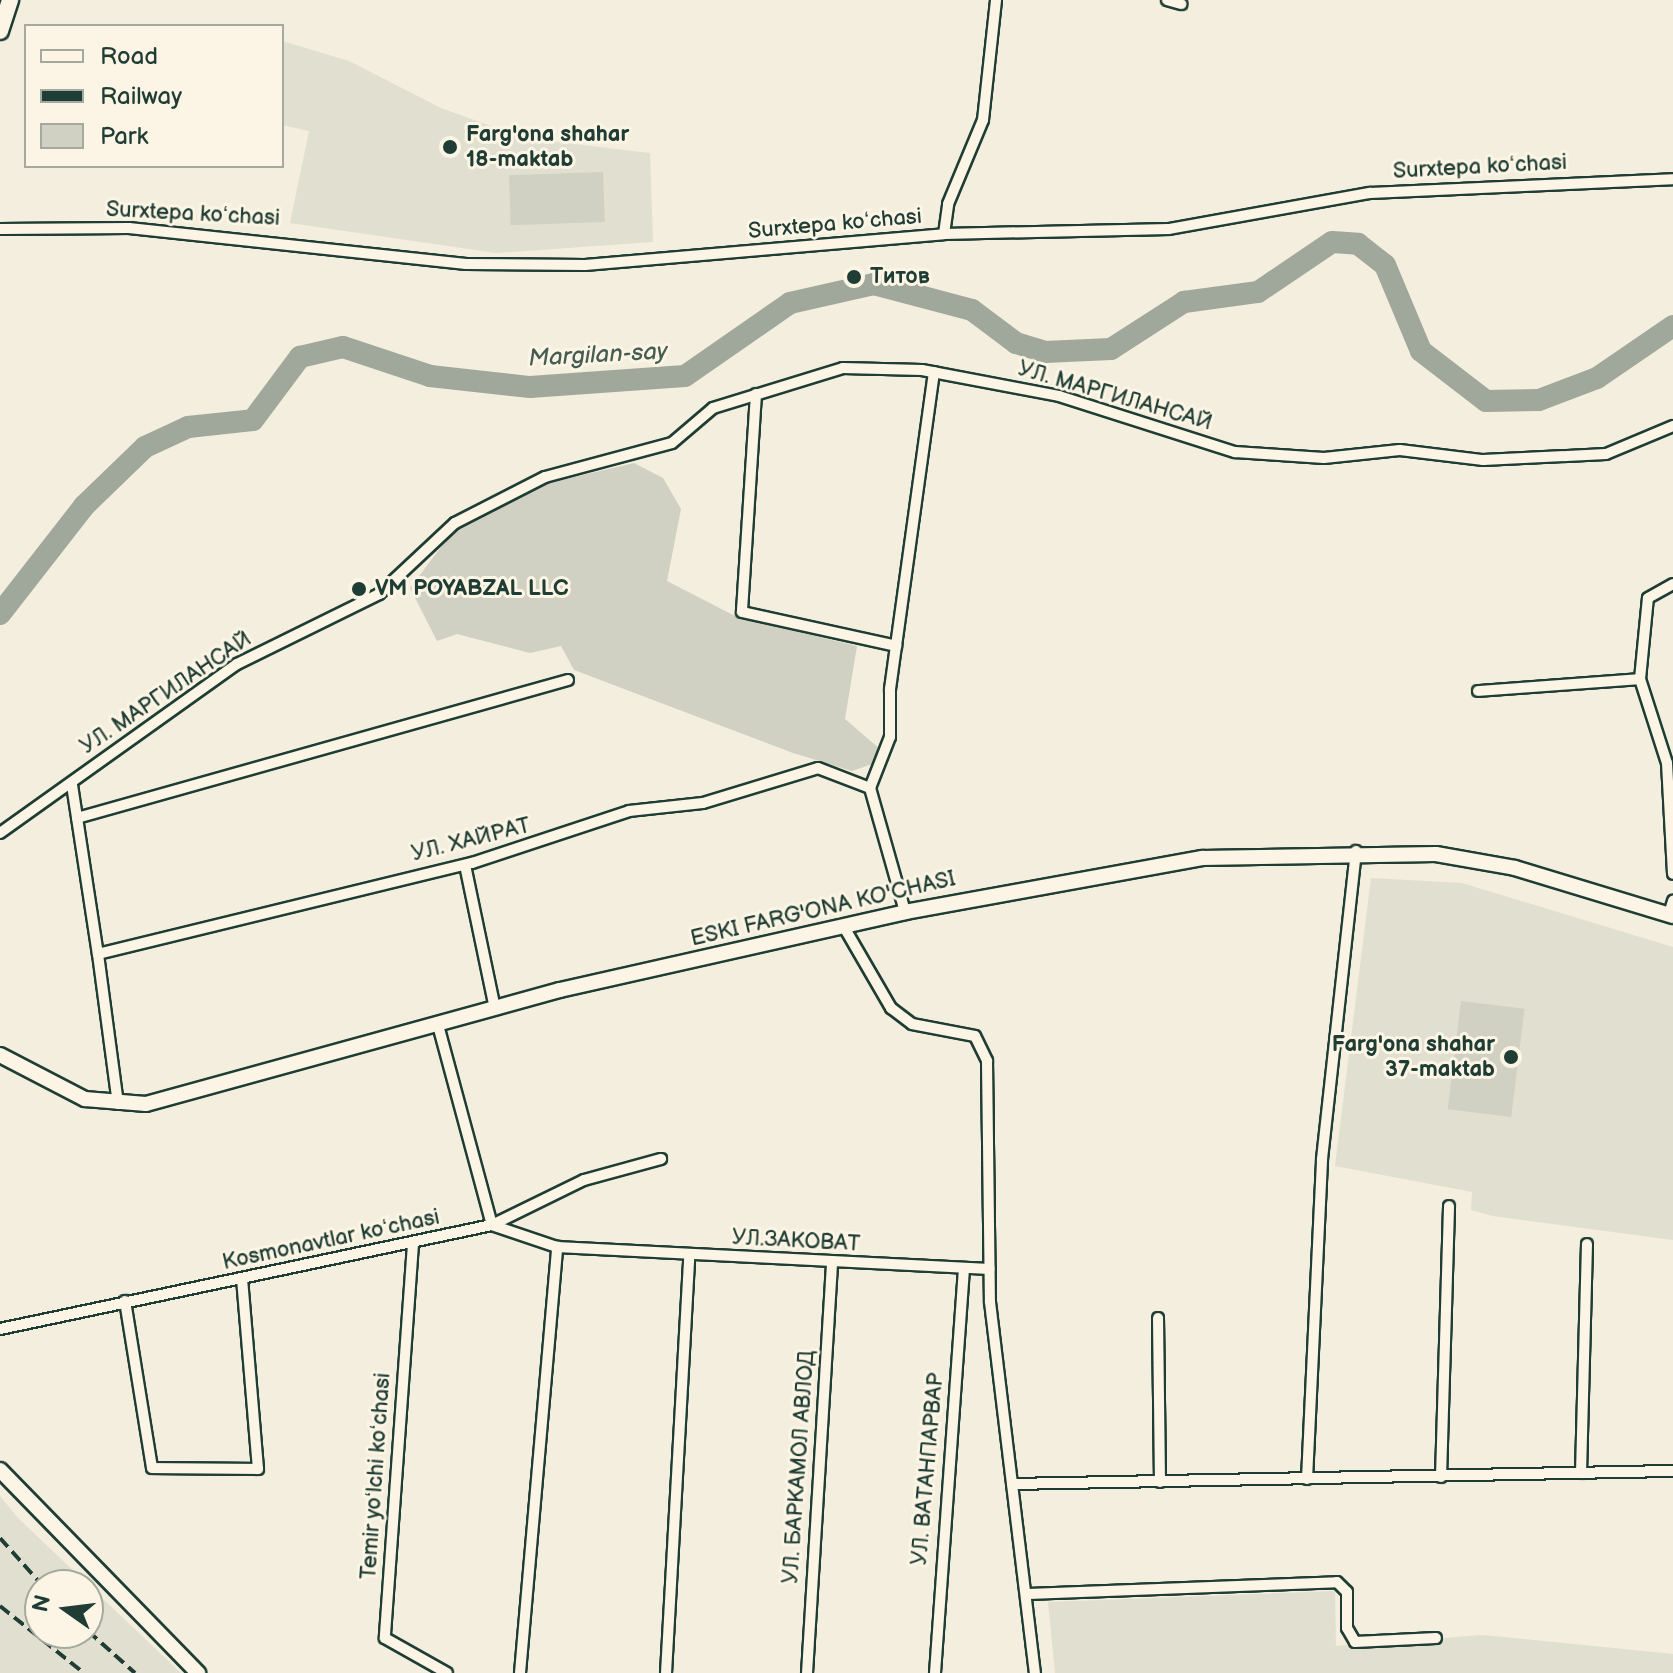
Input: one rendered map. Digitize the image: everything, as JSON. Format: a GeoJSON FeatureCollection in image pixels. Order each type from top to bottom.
{"type":"FeatureCollection","features":[{"type":"Feature","properties":{"kind":"main road"},"geometry":{"type":"LineString","coordinates":[[0,31],[10,0]]}},
{"type":"Feature","properties":{"kind":"main road","name":"ESKI FARG'ONA KO'CHASI"},"geometry":{"type":"LineString","coordinates":[[0,1055],[52,1086],[118,1104],[146,1104],[495,1008],[905,912],[1144,865],[1356,850],[1475,859],[1672,910]]}},
{"type":"Feature","properties":{"kind":"main road"},"geometry":{"type":"LineString","coordinates":[[0,1470],[198,1673]]}},
{"type":"Feature","properties":{"kind":"street"},"geometry":{"type":"LineString","coordinates":[[944,234],[948,204],[983,120],[996,0]]}},
{"type":"Feature","properties":{"kind":"street"},"geometry":{"type":"LineString","coordinates":[[1167,0],[1181,4]]}},
{"type":"Feature","properties":{"kind":"street","name":"Surxtepa koʻchasi"},"geometry":{"type":"LineString","coordinates":[[0,229],[129,228],[466,264],[585,265],[944,234],[1169,229],[1370,193],[1673,179]]}},
{"type":"Feature","properties":{"kind":"street","name":"УЛ. МАРГИЛАНСАЙ"},"geometry":{"type":"LineString","coordinates":[[0,833],[72,785],[93,761],[237,664],[379,594],[455,523],[545,477],[672,443],[713,408],[843,368],[934,372],[1059,396],[1235,452],[1324,458],[1400,450],[1483,460],[1606,454],[1673,426]]}},
{"type":"Feature","properties":{"kind":"street"},"geometry":{"type":"LineString","coordinates":[[905,912],[870,788],[890,737],[896,646],[934,372]]}},
{"type":"Feature","properties":{"kind":"street"},"geometry":{"type":"LineString","coordinates":[[756,394],[742,612],[896,646]]}},
{"type":"Feature","properties":{"kind":"street"},"geometry":{"type":"LineString","coordinates":[[1673,584],[1648,598],[1640,679],[1667,763],[1673,874]]}},
{"type":"Feature","properties":{"kind":"street"},"geometry":{"type":"LineString","coordinates":[[1478,691],[1640,679]]}},
{"type":"Feature","properties":{"kind":"street"},"geometry":{"type":"LineString","coordinates":[[77,818],[568,680]]}},
{"type":"Feature","properties":{"kind":"street","name":"УЛ. ХАЙРАТ"},"geometry":{"type":"LineString","coordinates":[[98,954],[465,865],[629,811],[703,803],[818,768],[870,788]]}},
{"type":"Feature","properties":{"kind":"street"},"geometry":{"type":"LineString","coordinates":[[72,785],[118,1104]]}},
{"type":"Feature","properties":{"kind":"street"},"geometry":{"type":"LineString","coordinates":[[1307,1479],[1322,1159],[1356,850]]}},
{"type":"Feature","properties":{"kind":"street"},"geometry":{"type":"LineString","coordinates":[[465,865],[495,1008]]}},
{"type":"Feature","properties":{"kind":"street"},"geometry":{"type":"LineString","coordinates":[[844,927],[891,1008],[912,1024],[975,1036],[987,1061],[989,1269],[1035,1673]]}},
{"type":"Feature","properties":{"kind":"street"},"geometry":{"type":"LineString","coordinates":[[438,1025],[492,1225]]}},
{"type":"Feature","properties":{"kind":"street","name":"Kosmonavtlar koʻchasi"},"geometry":{"type":"LineString","coordinates":[[0,1329],[492,1225],[584,1180],[661,1159]]}},
{"type":"Feature","properties":{"kind":"street"},"geometry":{"type":"LineString","coordinates":[[1441,1477],[1449,1206]]}},
{"type":"Feature","properties":{"kind":"street","name":"УЛ.ЗАКОВАТ"},"geometry":{"type":"LineString","coordinates":[[492,1225],[557,1247],[989,1269]]}},
{"type":"Feature","properties":{"kind":"street","name":"Temir yoʻlchi koʻchasi"},"geometry":{"type":"LineString","coordinates":[[413,1244],[385,1638],[447,1673]]}},
{"type":"Feature","properties":{"kind":"street"},"geometry":{"type":"LineString","coordinates":[[1581,1473],[1587,1244]]}},
{"type":"Feature","properties":{"kind":"street"},"geometry":{"type":"LineString","coordinates":[[520,1673],[557,1247]]}},
{"type":"Feature","properties":{"kind":"street"},"geometry":{"type":"LineString","coordinates":[[666,1673],[689,1256]]}},
{"type":"Feature","properties":{"kind":"street","name":"УЛ. БАРКАМОЛ АВЛОД"},"geometry":{"type":"LineString","coordinates":[[807,1673],[832,1263]]}},
{"type":"Feature","properties":{"kind":"street","name":"УЛ. ВАТАНПАРВАР"},"geometry":{"type":"LineString","coordinates":[[935,1673],[964,1268]]}},
{"type":"Feature","properties":{"kind":"street"},"geometry":{"type":"LineString","coordinates":[[125,1301],[152,1468],[258,1469],[242,1280]]}},
{"type":"Feature","properties":{"kind":"street"},"geometry":{"type":"LineString","coordinates":[[1158,1318],[1160,1482]]}},
{"type":"Feature","properties":{"kind":"street"},"geometry":{"type":"LineString","coordinates":[[1012,1484],[1673,1471]]}},
{"type":"Feature","properties":{"kind":"street"},"geometry":{"type":"LineString","coordinates":[[1028,1594],[1337,1582],[1347,1592],[1347,1628],[1355,1642],[1436,1638]]}},
{"type":"Feature","properties":{"kind":"shaded area","name":"Farg'ona shahar 18-maktab"},"geometry":{"type":"Polygon","coordinates":[[[284,42],[349,61],[441,108],[524,138],[650,153],[653,242],[496,253],[290,223],[309,131],[284,125],[284,42]]]}},
{"type":"Feature","properties":{"kind":"shaded area","name":"Farg'ona shahar 37-maktab"},"geometry":{"type":"Polygon","coordinates":[[[1371,878],[1462,883],[1673,947],[1673,1240],[1493,1216],[1471,1210],[1472,1192],[1335,1166],[1371,878]]]}},
{"type":"Feature","properties":{"kind":"shaded area"},"geometry":{"type":"Polygon","coordinates":[[[0,1496],[18,1518],[72,1569],[24,1569],[24,1649],[104,1649],[104,1600],[181,1673],[0,1673],[0,1496]]]}},
{"type":"Feature","properties":{"kind":"shaded area"},"geometry":{"type":"Polygon","coordinates":[[[1335,1591],[1336,1646],[1483,1635],[1673,1654],[1673,1673],[1055,1673],[1048,1602],[1335,1591]]]}},
{"type":"Feature","properties":{"kind":"green space"},"geometry":{"type":"Polygon","coordinates":[[[603,172],[605,222],[511,225],[509,175],[603,172]]]}},
{"type":"Feature","properties":{"kind":"green space"},"geometry":{"type":"Polygon","coordinates":[[[634,463],[663,478],[681,509],[667,581],[737,617],[857,646],[845,719],[881,750],[875,763],[852,771],[793,753],[574,670],[561,646],[530,653],[457,634],[437,641],[410,588],[454,530],[540,485],[634,463]]]}},
{"type":"Feature","properties":{"kind":"green space"},"geometry":{"type":"Polygon","coordinates":[[[1461,1001],[1525,1009],[1511,1117],[1448,1109],[1461,1001]]]}},
{"type":"Feature","properties":{"kind":"waterway","name":"Margilan-say"},"geometry":{"type":"LineString","coordinates":[[0,614],[84,506],[145,447],[188,427],[253,420],[300,357],[343,347],[430,376],[530,387],[685,376],[790,303],[874,284],[972,310],[1016,343],[1045,352],[1111,349],[1184,302],[1258,292],[1332,242],[1358,244],[1385,265],[1421,351],[1486,401],[1539,400],[1597,378],[1673,326]]}},
{"type":"Feature","properties":{"kind":"railway"},"geometry":{"type":"LineString","coordinates":[[0,1538],[28,1569]]}},
{"type":"Feature","properties":{"kind":"railway"},"geometry":{"type":"LineString","coordinates":[[0,1606],[84,1673]]}},
{"type":"Feature","properties":{"kind":"railway"},"geometry":{"type":"LineString","coordinates":[[104,1645],[135,1673]]}},
{"type":"Feature","properties":{"kind":"place","name":"Farg'ona shahar 18-maktab"},"geometry":{"type":"Point","coordinates":[450,147]}},
{"type":"Feature","properties":{"kind":"place","name":"Титов"},"geometry":{"type":"Point","coordinates":[854,277]}},
{"type":"Feature","properties":{"kind":"place","name":"VM POYABZAL LLC"},"geometry":{"type":"Point","coordinates":[359,589]}},
{"type":"Feature","properties":{"kind":"place","name":"Farg'ona shahar 37-maktab"},"geometry":{"type":"Point","coordinates":[1511,1057]}}]}
